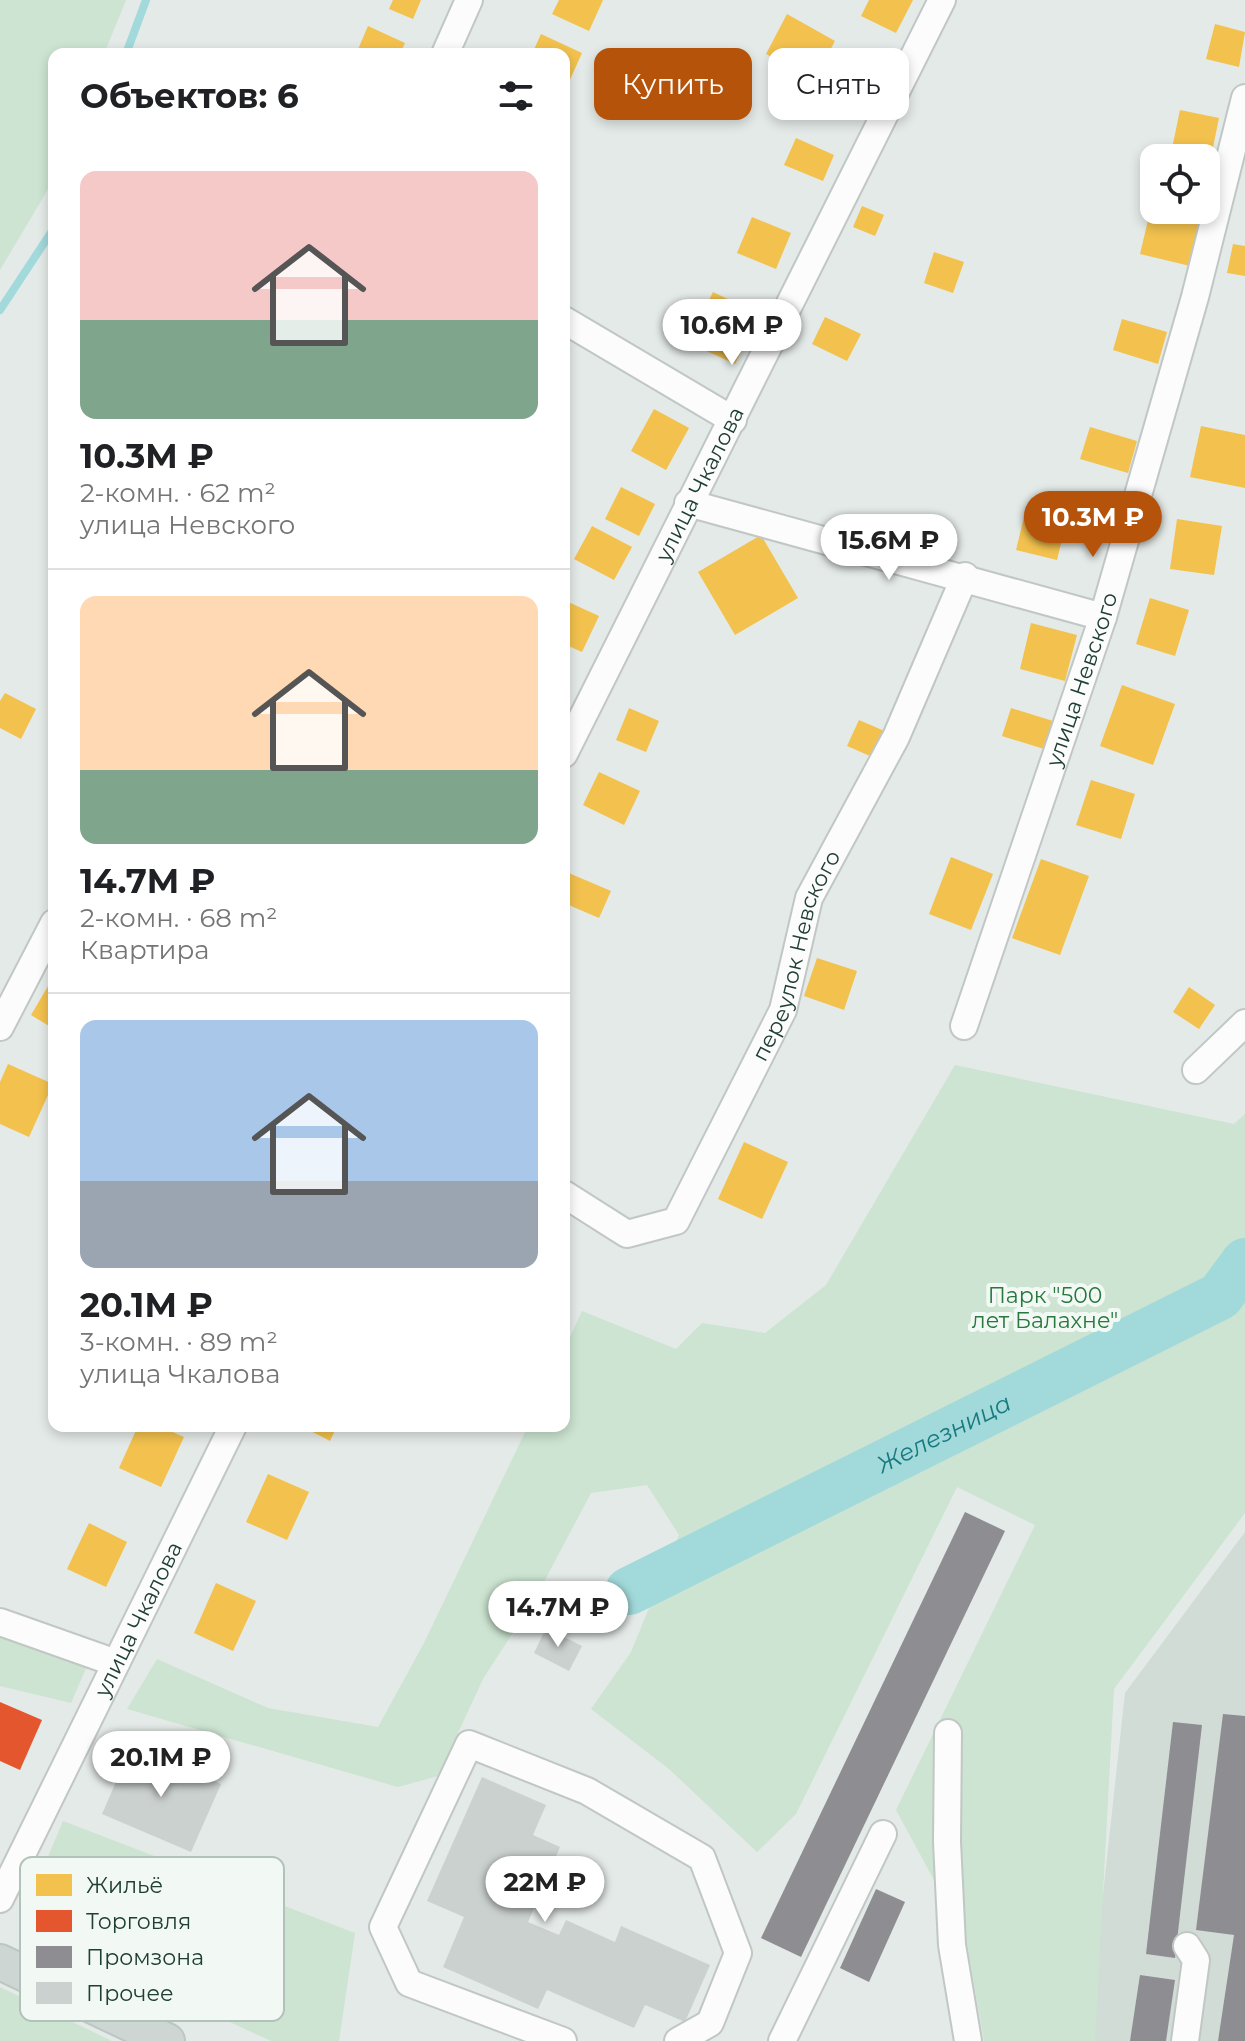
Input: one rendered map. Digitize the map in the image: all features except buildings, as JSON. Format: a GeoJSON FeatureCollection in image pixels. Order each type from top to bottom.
{"type":"FeatureCollection","features":[{"type":"Feature","properties":{"kind":"main road"},"geometry":{"type":"LineString","coordinates":[[0,1962],[20,1971]]}},
{"type":"Feature","properties":{"kind":"main road"},"geometry":{"type":"LineString","coordinates":[[125,2021],[167,2041]]}},
{"type":"Feature","properties":{"kind":"street"},"geometry":{"type":"LineString","coordinates":[[448,48],[469,0]]}},
{"type":"Feature","properties":{"kind":"street","name":"улица Чкалова"},"geometry":{"type":"LineString","coordinates":[[570,742],[942,0]]}},
{"type":"Feature","properties":{"kind":"street","name":"улица Невского"},"geometry":{"type":"LineString","coordinates":[[964,1026],[1103,617],[1195,297],[1245,98]]}},
{"type":"Feature","properties":{"kind":"street"},"geometry":{"type":"LineString","coordinates":[[570,324],[733,420]]}},
{"type":"Feature","properties":{"kind":"street"},"geometry":{"type":"LineString","coordinates":[[688,503],[965,576],[1103,617]]}},
{"type":"Feature","properties":{"kind":"street","name":"переулок Невского"},"geometry":{"type":"LineString","coordinates":[[570,1198],[627,1234],[676,1221],[783,1010],[809,898],[896,737],[965,576]]}},
{"type":"Feature","properties":{"kind":"street"},"geometry":{"type":"LineString","coordinates":[[0,1027],[48,935]]}},
{"type":"Feature","properties":{"kind":"street"},"geometry":{"type":"LineString","coordinates":[[1196,1070],[1245,1023]]}},
{"type":"Feature","properties":{"kind":"street","name":"улица Чкалова"},"geometry":{"type":"LineString","coordinates":[[21,1857],[230,1432]]}},
{"type":"Feature","properties":{"kind":"street"},"geometry":{"type":"LineString","coordinates":[[0,1622],[116,1663]]}},
{"type":"Feature","properties":{"kind":"street"},"geometry":{"type":"LineString","coordinates":[[948,1733],[952,1945],[968,2041]]}},
{"type":"Feature","properties":{"kind":"street"},"geometry":{"type":"LineString","coordinates":[[563,2041],[409,1983],[383,1927],[469,1744],[587,1791],[702,1858],[738,1953],[710,2023],[678,2041]]}},
{"type":"Feature","properties":{"kind":"street"},"geometry":{"type":"LineString","coordinates":[[782,2041],[883,1834]]}},
{"type":"Feature","properties":{"kind":"street","name":"улица Чкалова"},"geometry":{"type":"LineString","coordinates":[[0,1899],[20,1858]]}},
{"type":"Feature","properties":{"kind":"street"},"geometry":{"type":"LineString","coordinates":[[1185,2041],[1196,1960],[1187,1946]]}},
{"type":"Feature","properties":{"kind":"shaded area"},"geometry":{"type":"Polygon","coordinates":[[[1245,1532],[1245,2041],[1087,2041],[1125,1693],[1245,1532]]]}},
{"type":"Feature","properties":{"kind":"green space"},"geometry":{"type":"Polygon","coordinates":[[[0,0],[126,0],[106,48],[48,48],[48,189],[0,270],[0,0]]]}},
{"type":"Feature","properties":{"kind":"green space","name":"Парк \"500 лет Балахне\""},"geometry":{"type":"Polygon","coordinates":[[[955,1065],[1234,1124],[1245,1114],[1245,1513],[1114,1689],[1095,2041],[984,2041],[966,1939],[896,1810],[1035,1525],[957,1487],[796,1814],[757,1852],[669,1769],[591,1709],[631,1652],[679,1535],[647,1485],[591,1493],[537,1595],[483,1679],[438,1776],[398,1787],[127,1709],[157,1659],[268,1708],[378,1727],[424,1643],[525,1432],[570,1432],[570,1337],[582,1311],[676,1349],[702,1323],[765,1333],[826,1285],[955,1065]]]}},
{"type":"Feature","properties":{"kind":"green space"},"geometry":{"type":"Polygon","coordinates":[[[0,1635],[87,1666],[71,1703],[0,1686],[0,1635]]]}},
{"type":"Feature","properties":{"kind":"green space"},"geometry":{"type":"Polygon","coordinates":[[[63,1821],[157,1857],[48,1857],[63,1821]]]}},
{"type":"Feature","properties":{"kind":"green space"},"geometry":{"type":"Polygon","coordinates":[[[284,1906],[355,1933],[339,2041],[271,2041],[228,2021],[284,2021],[284,1906]]]}},
{"type":"Feature","properties":{"kind":"green space"},"geometry":{"type":"Polygon","coordinates":[[[0,1987],[20,1997],[20,2021],[71,2021],[112,2041],[0,2041],[0,1987]]]}},
{"type":"Feature","properties":{"kind":"waterway"},"geometry":{"type":"LineString","coordinates":[[128,48],[146,0]]}},
{"type":"Feature","properties":{"kind":"waterway"},"geometry":{"type":"LineString","coordinates":[[0,310],[48,237]]}},
{"type":"Feature","properties":{"kind":"waterway","name":"Железница"},"geometry":{"type":"LineString","coordinates":[[629,1591],[1220,1296],[1245,1262]]}}]}
